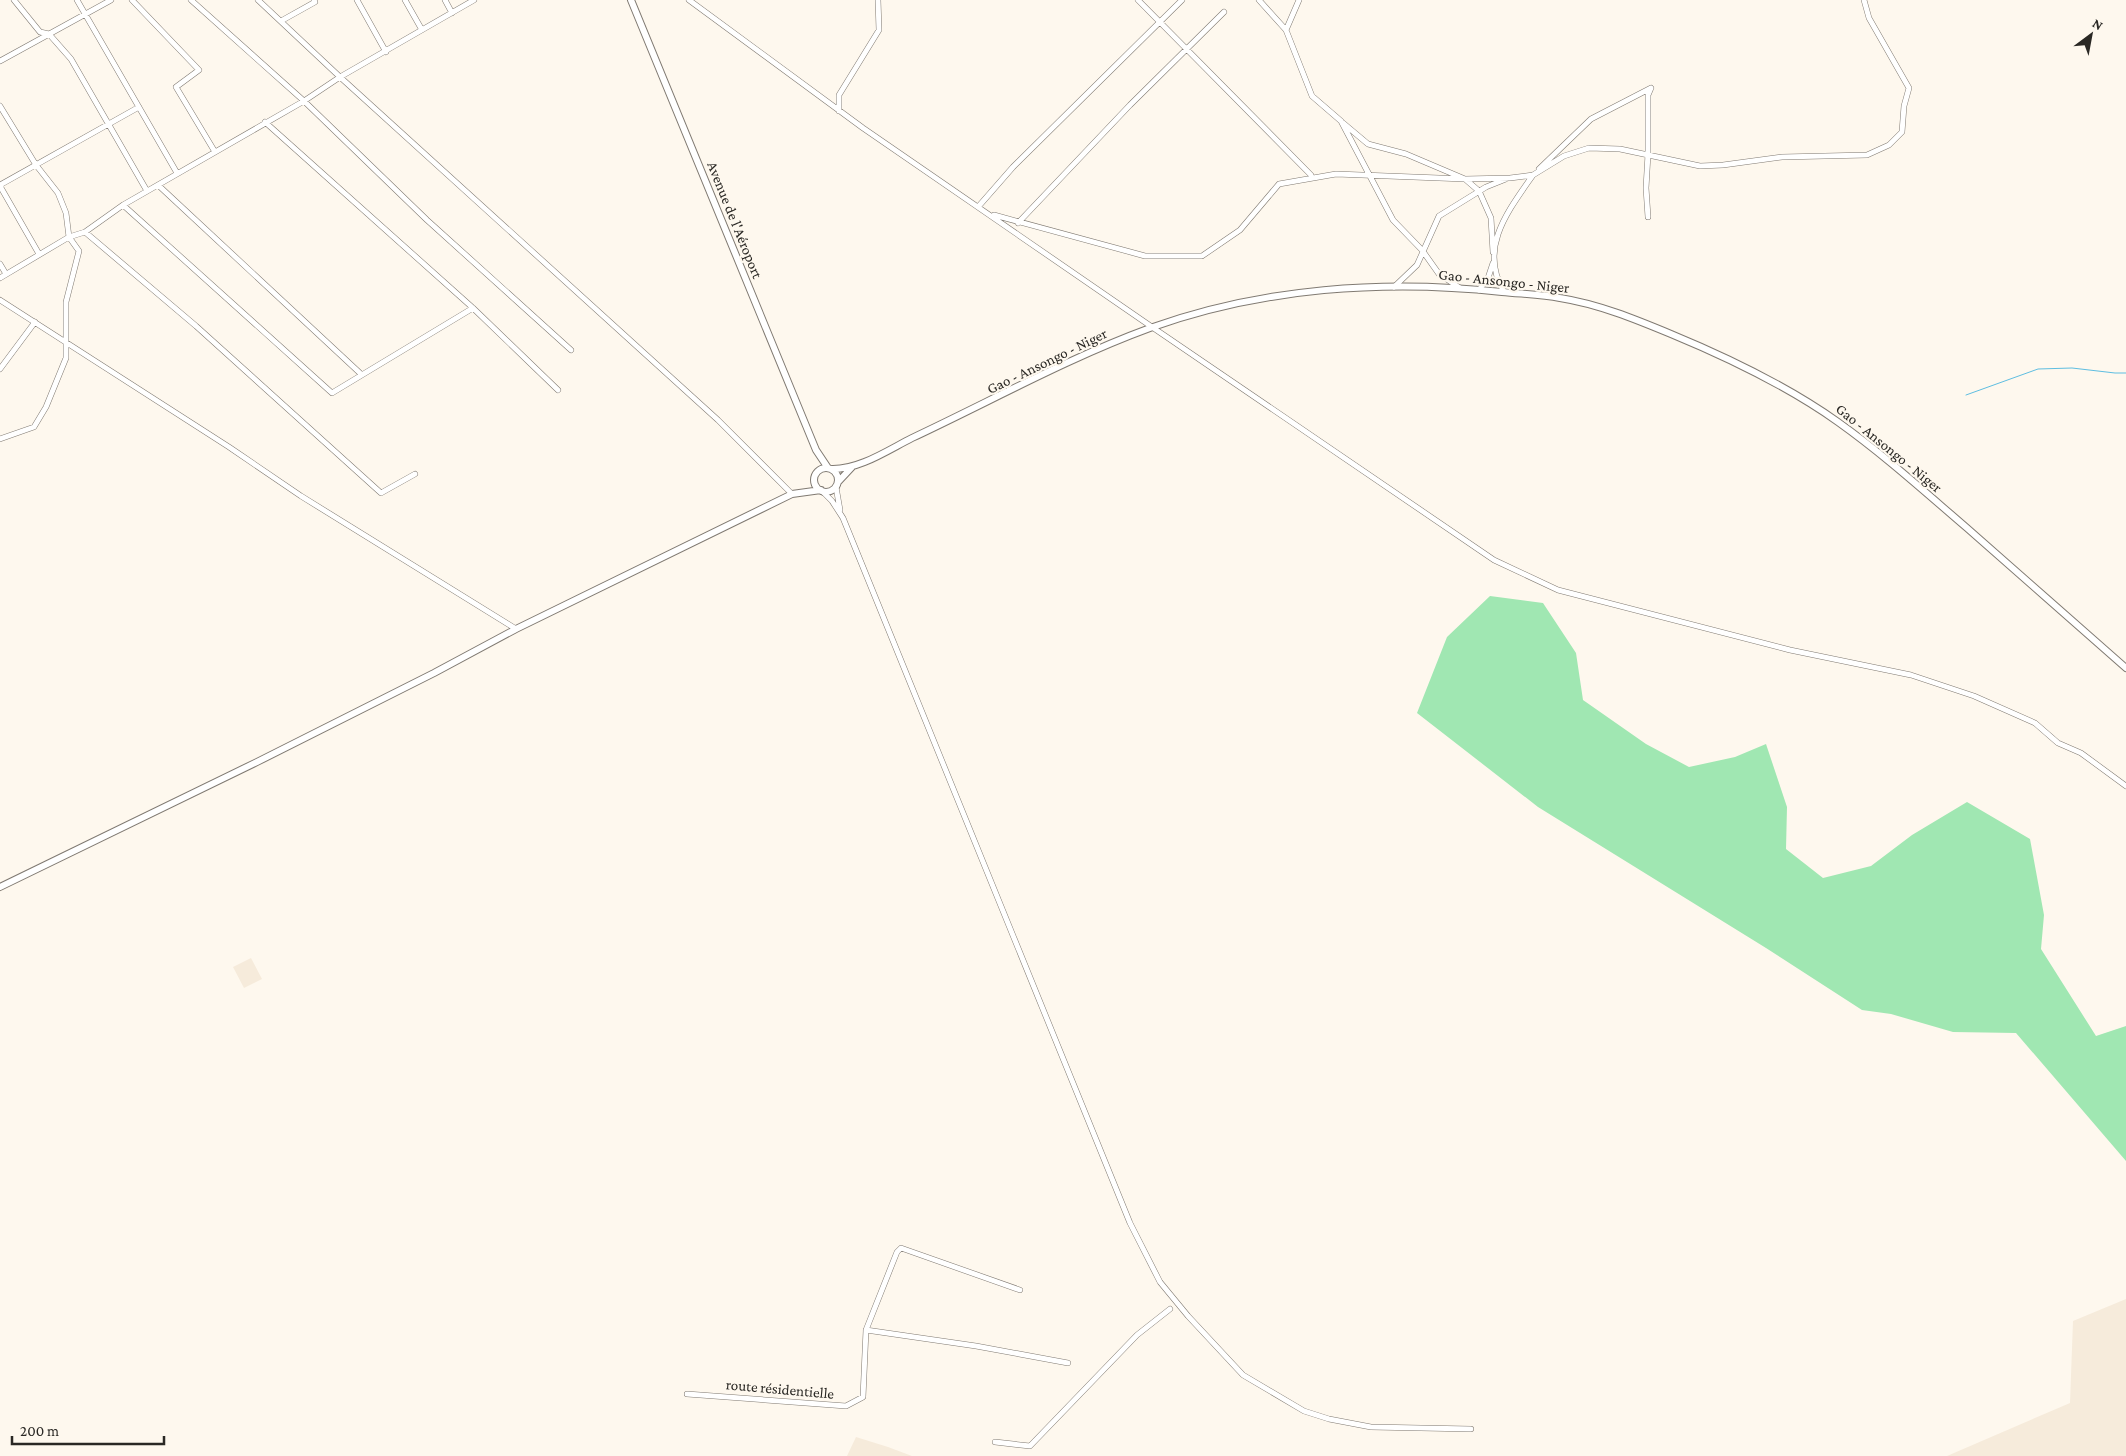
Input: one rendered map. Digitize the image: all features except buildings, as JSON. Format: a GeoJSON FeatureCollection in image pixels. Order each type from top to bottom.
{"type":"FeatureCollection","features":[{"type":"Feature","properties":{"kind":"main road","name":"Avenue de l'Aéroport"},"geometry":{"type":"LineString","coordinates":[[631,0],[816,450]]}},
{"type":"Feature","properties":{"kind":"main road","name":"Gao - Ansongo - Niger"},"geometry":{"type":"LineString","coordinates":[[855,465],[974,409],[1084,354],[1152,327],[1208,310],[1274,296],[1353,287],[1461,288],[1561,298],[1629,316],[1742,365],[1793,392],[1836,420],[1882,455],[2126,668]]}},
{"type":"Feature","properties":{"kind":"main road"},"geometry":{"type":"LineString","coordinates":[[816,450],[837,474],[837,484]]}},
{"type":"Feature","properties":{"kind":"main road"},"geometry":{"type":"LineString","coordinates":[[816,450],[818,462],[815,485],[821,491]]}},
{"type":"Feature","properties":{"kind":"main road"},"geometry":{"type":"LineString","coordinates":[[795,494],[830,491],[845,472],[855,465]]}},
{"type":"Feature","properties":{"kind":"main road"},"geometry":{"type":"LineString","coordinates":[[0,887],[434,673],[516,629],[795,494],[809,486],[815,475],[822,468],[855,465]]}},
{"type":"Feature","properties":{"kind":"street"},"geometry":{"type":"LineString","coordinates":[[14,0],[40,32],[48,34],[70,59],[147,191]]}},
{"type":"Feature","properties":{"kind":"street"},"geometry":{"type":"LineString","coordinates":[[77,0],[177,173]]}},
{"type":"Feature","properties":{"kind":"street"},"geometry":{"type":"LineString","coordinates":[[0,61],[111,0]]}},
{"type":"Feature","properties":{"kind":"street"},"geometry":{"type":"LineString","coordinates":[[132,0],[199,70],[176,87],[215,152]]}},
{"type":"Feature","properties":{"kind":"street"},"geometry":{"type":"LineString","coordinates":[[191,0],[304,101],[427,220],[571,350]]}},
{"type":"Feature","properties":{"kind":"street"},"geometry":{"type":"LineString","coordinates":[[258,0],[340,77],[718,420],[795,494]]}},
{"type":"Feature","properties":{"kind":"street"},"geometry":{"type":"LineString","coordinates":[[281,21],[315,2],[314,0]]}},
{"type":"Feature","properties":{"kind":"street"},"geometry":{"type":"LineString","coordinates":[[357,0],[386,52]]}},
{"type":"Feature","properties":{"kind":"street"},"geometry":{"type":"LineString","coordinates":[[405,0],[422,30]]}},
{"type":"Feature","properties":{"kind":"street"},"geometry":{"type":"LineString","coordinates":[[445,0],[452,13]]}},
{"type":"Feature","properties":{"kind":"street"},"geometry":{"type":"LineString","coordinates":[[0,278],[69,236],[85,232],[123,205],[158,184],[304,101],[340,77],[474,0]]}},
{"type":"Feature","properties":{"kind":"street"},"geometry":{"type":"LineString","coordinates":[[689,0],[839,110],[978,207],[1494,560],[1558,590],[1790,650],[1911,675],[1974,696],[2035,722],[2058,743],[2081,753],[2126,786]]}},
{"type":"Feature","properties":{"kind":"street"},"geometry":{"type":"LineString","coordinates":[[839,110],[839,95],[879,30],[878,0]]}},
{"type":"Feature","properties":{"kind":"street"},"geometry":{"type":"LineString","coordinates":[[1138,0],[1311,175]]}},
{"type":"Feature","properties":{"kind":"street"},"geometry":{"type":"LineString","coordinates":[[978,207],[1013,167],[1182,0]]}},
{"type":"Feature","properties":{"kind":"street"},"geometry":{"type":"LineString","coordinates":[[1259,0],[1286,30],[1312,96],[1340,121],[1368,144],[1406,154],[1465,179],[1480,191],[1491,218],[1493,263],[1497,280],[1504,292]]}},
{"type":"Feature","properties":{"kind":"street"},"geometry":{"type":"LineString","coordinates":[[1286,30],[1299,0]]}},
{"type":"Feature","properties":{"kind":"street"},"geometry":{"type":"LineString","coordinates":[[988,213],[1018,223],[1145,256],[1202,256],[1240,230],[1280,184],[1336,174],[1465,179],[1510,178],[1533,175],[1564,156],[1590,148],[1620,149],[1700,166],[1723,165],[1782,157],[1868,155],[1889,145],[1902,132],[1904,106],[1909,88],[1869,18],[1864,0]]}},
{"type":"Feature","properties":{"kind":"street"},"geometry":{"type":"LineString","coordinates":[[1018,223],[1130,105],[1224,12]]}},
{"type":"Feature","properties":{"kind":"street"},"geometry":{"type":"LineString","coordinates":[[1479,290],[1488,278],[1493,263],[1500,226],[1533,175],[1591,119],[1651,88],[1648,95],[1646,188],[1648,217]]}},
{"type":"Feature","properties":{"kind":"street"},"geometry":{"type":"LineString","coordinates":[[0,106],[36,165],[58,193],[66,213],[69,236],[79,251],[66,302],[66,358],[55,386],[34,427],[0,439]]}},
{"type":"Feature","properties":{"kind":"street"},"geometry":{"type":"LineString","coordinates":[[39,254],[0,186],[140,107]]}},
{"type":"Feature","properties":{"kind":"street"},"geometry":{"type":"LineString","coordinates":[[1340,121],[1394,220],[1422,250],[1439,274],[1461,288]]}},
{"type":"Feature","properties":{"kind":"street"},"geometry":{"type":"LineString","coordinates":[[265,122],[473,308],[558,390]]}},
{"type":"Feature","properties":{"kind":"street"},"geometry":{"type":"LineString","coordinates":[[1394,286],[1417,265],[1438,216],[1480,191],[1510,178]]}},
{"type":"Feature","properties":{"kind":"street"},"geometry":{"type":"LineString","coordinates":[[158,184],[361,374]]}},
{"type":"Feature","properties":{"kind":"street"},"geometry":{"type":"LineString","coordinates":[[123,205],[332,393],[473,308]]}},
{"type":"Feature","properties":{"kind":"street"},"geometry":{"type":"LineString","coordinates":[[85,232],[196,326],[381,493],[415,474]]}},
{"type":"Feature","properties":{"kind":"street"},"geometry":{"type":"LineString","coordinates":[[0,264],[6,274]]}},
{"type":"Feature","properties":{"kind":"street"},"geometry":{"type":"LineString","coordinates":[[0,300],[301,496],[516,629]]}},
{"type":"Feature","properties":{"kind":"street"},"geometry":{"type":"LineString","coordinates":[[0,369],[35,322]]}},
{"type":"Feature","properties":{"kind":"street"},"geometry":{"type":"LineString","coordinates":[[837,484],[840,512],[1130,1223],[1160,1282],[1188,1316],[1243,1376],[1304,1411],[1329,1419],[1371,1427],[1471,1429]]}},
{"type":"Feature","properties":{"kind":"street"},"geometry":{"type":"LineString","coordinates":[[821,491],[840,512]]}},
{"type":"Feature","properties":{"kind":"street","name":"route résidentielle"},"geometry":{"type":"LineString","coordinates":[[687,1394],[846,1406],[863,1397],[866,1330],[897,1252],[901,1248],[1020,1290]]}},
{"type":"Feature","properties":{"kind":"street"},"geometry":{"type":"LineString","coordinates":[[995,1442],[1030,1446],[1137,1336],[1170,1309]]}},
{"type":"Feature","properties":{"kind":"street"},"geometry":{"type":"LineString","coordinates":[[866,1330],[976,1346],[1068,1363]]}},
{"type":"Feature","properties":{"kind":"shaded area"},"geometry":{"type":"Polygon","coordinates":[[[251,958],[262,979],[244,988],[233,967],[251,958]]]}},
{"type":"Feature","properties":{"kind":"shaded area"},"geometry":{"type":"Polygon","coordinates":[[[2126,1299],[2126,1456],[1947,1456],[2070,1403],[2073,1321],[2126,1299]]]}},
{"type":"Feature","properties":{"kind":"shaded area"},"geometry":{"type":"Polygon","coordinates":[[[856,1437],[888,1447],[912,1456],[847,1456],[856,1437]]]}},
{"type":"Feature","properties":{"kind":"green space"},"geometry":{"type":"Polygon","coordinates":[[[1490,596],[1543,603],[1576,653],[1583,700],[1646,744],[1689,767],[1735,757],[1766,744],[1787,807],[1786,849],[1823,878],[1871,866],[1912,835],[1967,802],[2030,839],[2044,915],[2041,949],[2096,1036],[2126,1026],[2126,1161],[2016,1033],[1953,1032],[1891,1014],[1862,1010],[1766,948],[1538,807],[1417,713],[1447,637],[1490,596]]]}},
{"type":"Feature","properties":{"kind":"waterway"},"geometry":{"type":"LineString","coordinates":[[1966,395],[2038,369],[2072,368],[2126,373]]}}]}
